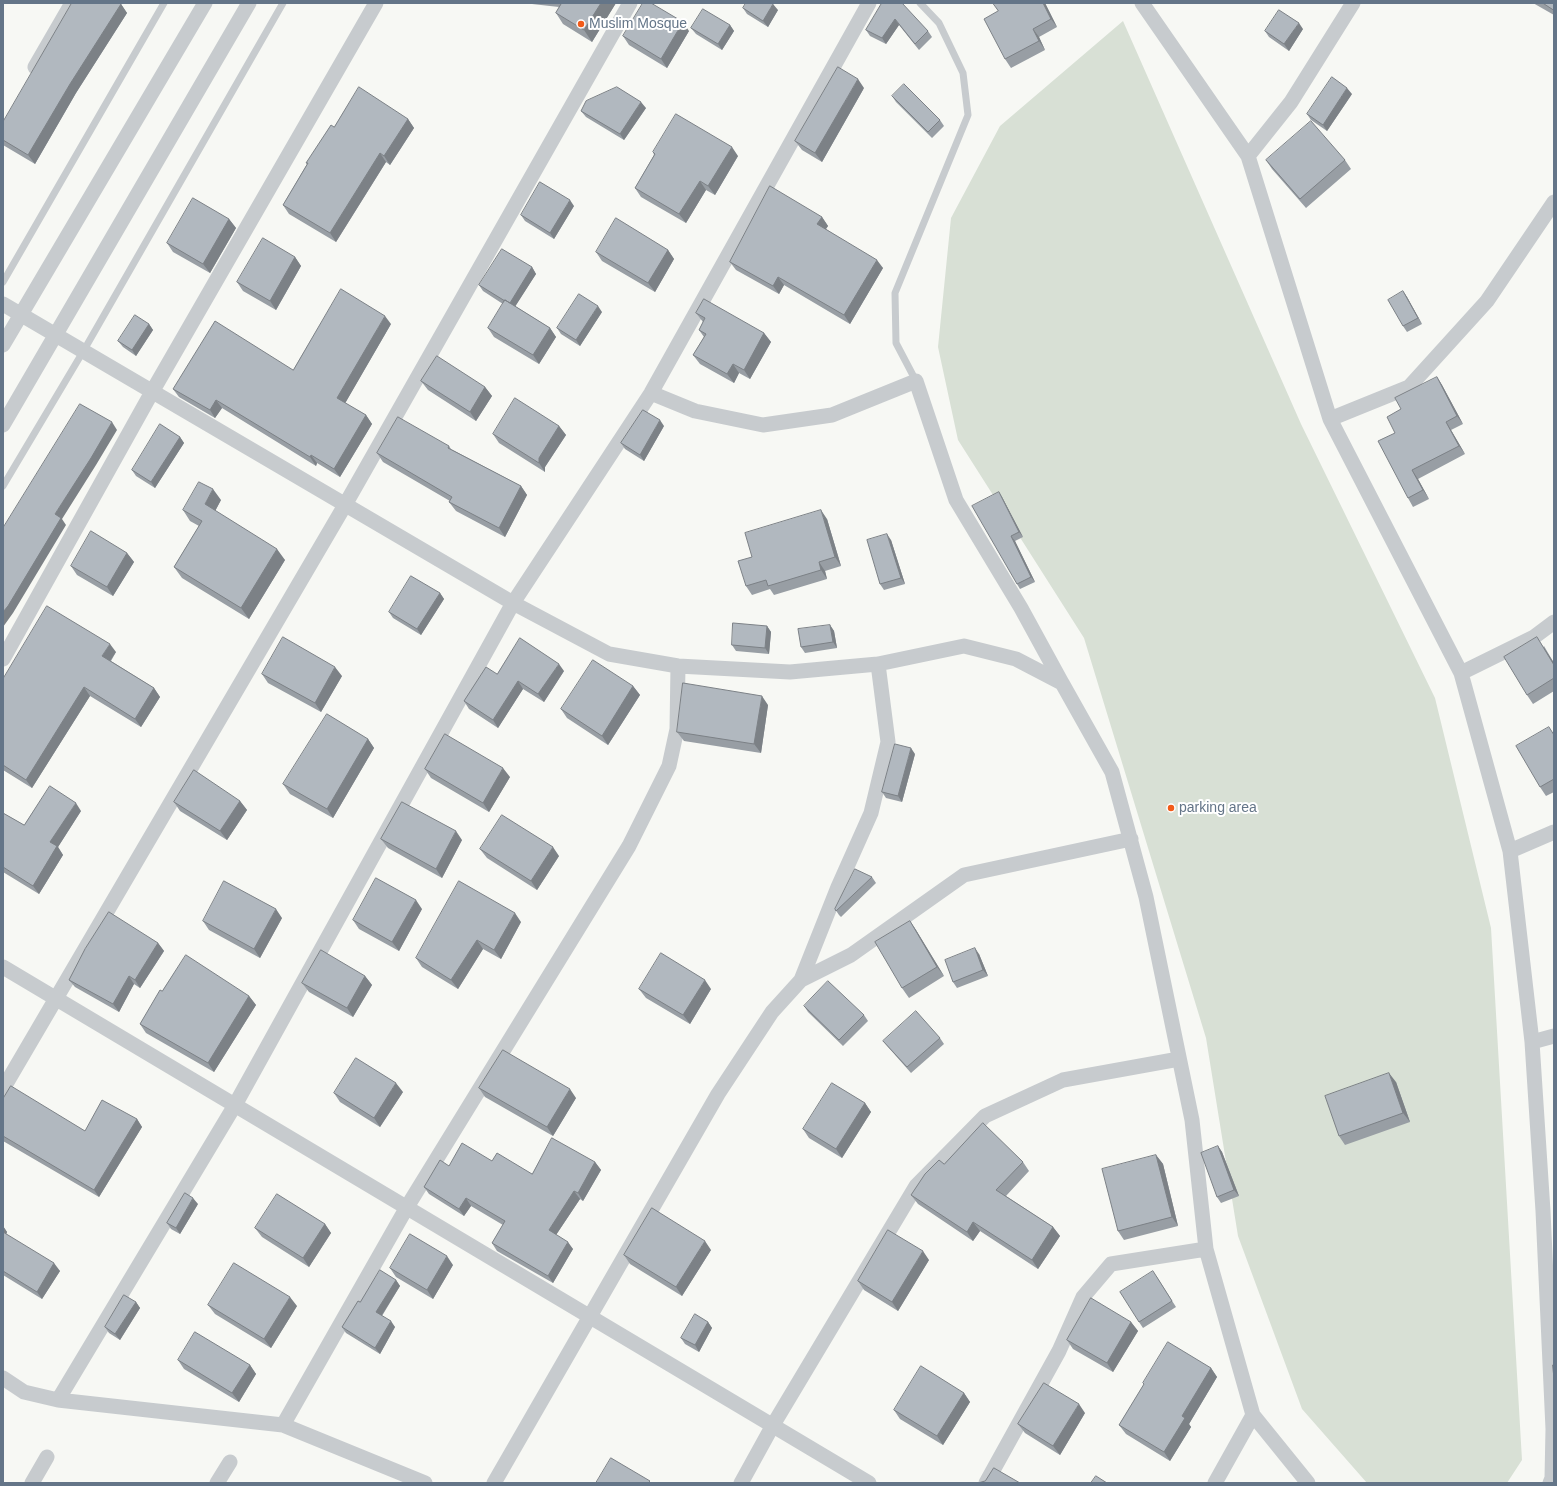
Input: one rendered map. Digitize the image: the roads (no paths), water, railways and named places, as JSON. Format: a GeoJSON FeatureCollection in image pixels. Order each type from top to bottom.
{"type":"FeatureCollection","features":[{"type":"Feature","properties":{"kind":"street"},"geometry":{"type":"LineString","coordinates":[[30,77],[72,3]]}},
{"type":"Feature","properties":{"kind":"street"},"geometry":{"type":"LineString","coordinates":[[3,345],[205,3]]}},
{"type":"Feature","properties":{"kind":"street"},"geometry":{"type":"LineString","coordinates":[[3,425],[249,3]]}},
{"type":"Feature","properties":{"kind":"street"},"geometry":{"type":"LineString","coordinates":[[3,660],[152,392],[376,3]]}},
{"type":"Feature","properties":{"kind":"street"},"geometry":{"type":"LineString","coordinates":[[3,1089],[346,505],[630,3]]}},
{"type":"Feature","properties":{"kind":"street"},"geometry":{"type":"LineString","coordinates":[[58,1400],[234,1105],[513,603],[651,393],[870,3]]}},
{"type":"Feature","properties":{"kind":"street"},"geometry":{"type":"LineString","coordinates":[[1142,3],[1248,156],[1330,419],[1461,673],[1510,851],[1532,1042],[1543,1211],[1553,1429],[1552,1480]]}},
{"type":"Feature","properties":{"kind":"street"},"geometry":{"type":"LineString","coordinates":[[1248,156],[1291,102],[1353,3]]}},
{"type":"Feature","properties":{"kind":"street"},"geometry":{"type":"LineString","coordinates":[[1330,419],[1409,387],[1487,302],[1554,202]]}},
{"type":"Feature","properties":{"kind":"street"},"geometry":{"type":"LineString","coordinates":[[3,304],[84,350],[152,392],[513,603],[609,654],[678,666],[790,672],[878,664],[964,646],[1016,659],[1062,683]]}},
{"type":"Feature","properties":{"kind":"street"},"geometry":{"type":"LineString","coordinates":[[651,393],[695,411],[763,426],[832,415],[916,381],[956,500],[1021,608],[1112,772],[1146,897],[1192,1120],[1206,1250],[1253,1415],[1308,1483]]}},
{"type":"Feature","properties":{"kind":"street"},"geometry":{"type":"LineString","coordinates":[[1461,673],[1534,637],[1554,622]]}},
{"type":"Feature","properties":{"kind":"street"},"geometry":{"type":"LineString","coordinates":[[494,1483],[718,1094],[772,1012],[801,980],[838,887],[871,813],[888,742],[878,664]]}},
{"type":"Feature","properties":{"kind":"street"},"geometry":{"type":"LineString","coordinates":[[283,1425],[406,1207],[629,846],[670,766],[677,729],[678,666]]}},
{"type":"Feature","properties":{"kind":"street"},"geometry":{"type":"LineString","coordinates":[[1510,851],[1554,832]]}},
{"type":"Feature","properties":{"kind":"street"},"geometry":{"type":"LineString","coordinates":[[801,980],[852,955],[964,875],[1131,839]]}},
{"type":"Feature","properties":{"kind":"street"},"geometry":{"type":"LineString","coordinates":[[3,967],[869,1483]]}},
{"type":"Feature","properties":{"kind":"street"},"geometry":{"type":"LineString","coordinates":[[1532,1042],[1554,1036]]}},
{"type":"Feature","properties":{"kind":"street"},"geometry":{"type":"LineString","coordinates":[[741,1483],[772,1425],[916,1186],[984,1116],[1063,1080],[1179,1059]]}},
{"type":"Feature","properties":{"kind":"street"},"geometry":{"type":"LineString","coordinates":[[986,1483],[1059,1351],[1083,1297],[1111,1264],[1206,1250]]}},
{"type":"Feature","properties":{"kind":"street"},"geometry":{"type":"LineString","coordinates":[[3,1378],[24,1392],[58,1400],[283,1425],[425,1483]]}},
{"type":"Feature","properties":{"kind":"street"},"geometry":{"type":"LineString","coordinates":[[1215,1483],[1253,1415]]}},
{"type":"Feature","properties":{"kind":"street"},"geometry":{"type":"LineString","coordinates":[[32,1483],[47,1457]]}},
{"type":"Feature","properties":{"kind":"street"},"geometry":{"type":"LineString","coordinates":[[217,1483],[230,1462]]}},
{"type":"Feature","properties":{"kind":"lane"},"geometry":{"type":"LineString","coordinates":[[3,282],[164,3]]}},
{"type":"Feature","properties":{"kind":"lane"},"geometry":{"type":"LineString","coordinates":[[3,486],[84,350],[283,3]]}},
{"type":"Feature","properties":{"kind":"lane"},"geometry":{"type":"LineString","coordinates":[[916,381],[896,343],[895,293],[968,115],[963,73],[939,23],[920,3]]}},
{"type":"Feature","properties":{"kind":"place","name":"Muslim Mosque"},"geometry":{"type":"Point","coordinates":[581,24]}},
{"type":"Feature","properties":{"kind":"place","name":"parking area"},"geometry":{"type":"Point","coordinates":[1171,808]}}]}
